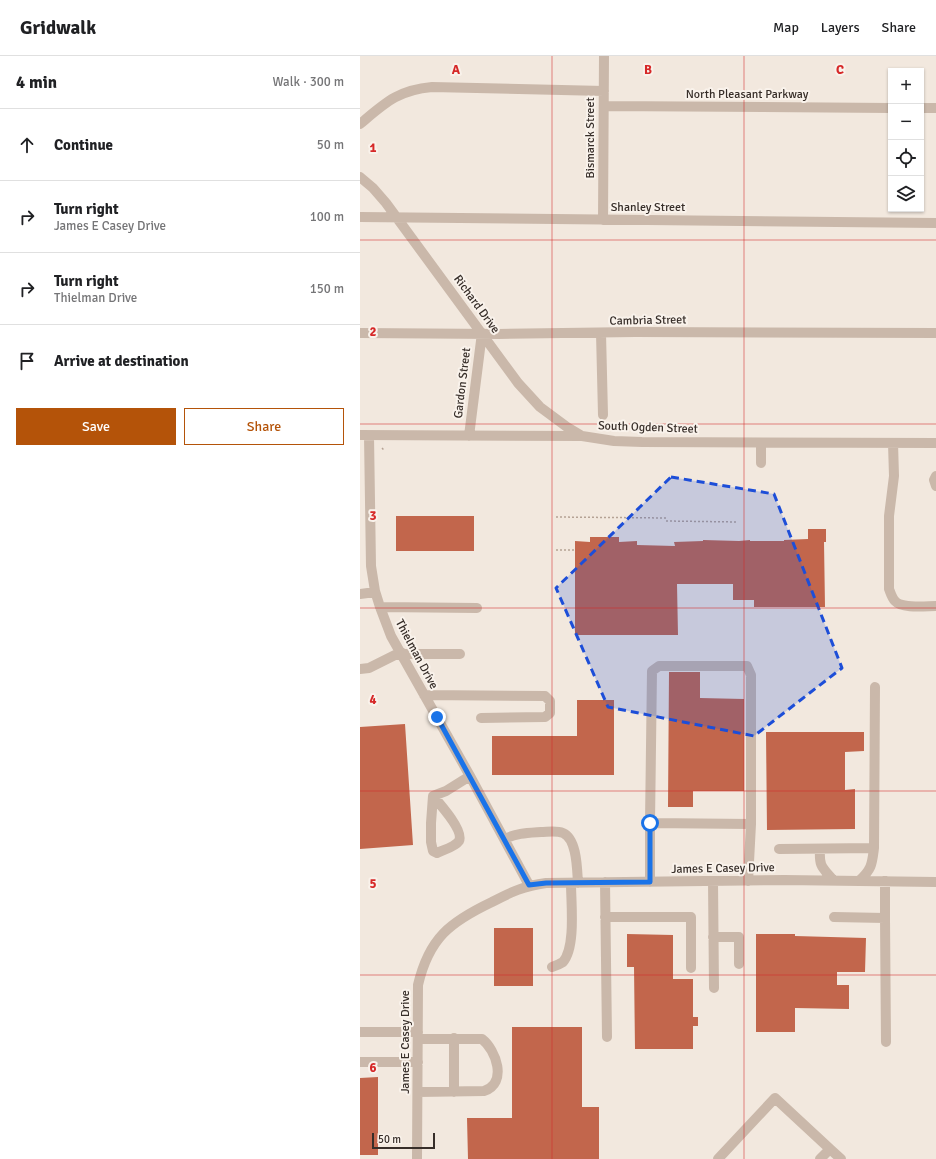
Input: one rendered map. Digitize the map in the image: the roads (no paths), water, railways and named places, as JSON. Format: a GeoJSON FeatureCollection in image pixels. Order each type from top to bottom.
{"type":"FeatureCollection","features":[{"type":"Feature","properties":{"kind":"street","name":"Bismarck Street"},"geometry":{"type":"LineString","coordinates":[[603,220],[604,56]]}},
{"type":"Feature","properties":{"kind":"street"},"geometry":{"type":"LineString","coordinates":[[360,124],[392,98],[420,88],[604,91]]}},
{"type":"Feature","properties":{"kind":"street","name":"North Pleasant Parkway"},"geometry":{"type":"LineString","coordinates":[[604,106],[888,108]]}},
{"type":"Feature","properties":{"kind":"street"},"geometry":{"type":"LineString","coordinates":[[924,108],[936,108]]}},
{"type":"Feature","properties":{"kind":"street","name":"Richard Drive"},"geometry":{"type":"LineString","coordinates":[[360,177],[373,188],[397,217],[518,383],[540,407],[582,436]]}},
{"type":"Feature","properties":{"kind":"street","name":"Shanley Street"},"geometry":{"type":"LineString","coordinates":[[360,217],[936,223]]}},
{"type":"Feature","properties":{"kind":"street","name":"Cambria Street"},"geometry":{"type":"LineString","coordinates":[[360,332],[936,333]]}},
{"type":"Feature","properties":{"kind":"street","name":"Gardon Street"},"geometry":{"type":"LineString","coordinates":[[470,436],[482,333]]}},
{"type":"Feature","properties":{"kind":"street"},"geometry":{"type":"LineString","coordinates":[[601,333],[603,415]]}},
{"type":"Feature","properties":{"kind":"street","name":"South Ogden Street"},"geometry":{"type":"LineString","coordinates":[[365,435],[582,436],[614,441],[642,442],[936,443]]}},
{"type":"Feature","properties":{"kind":"street","name":"Thielman Drive"},"geometry":{"type":"LineString","coordinates":[[365,435],[371,566],[375,592],[380,607],[391,636],[470,776],[529,885]]}},
{"type":"Feature","properties":{"kind":"street"},"geometry":{"type":"LineString","coordinates":[[761,443],[761,463]]}},
{"type":"Feature","properties":{"kind":"street"},"geometry":{"type":"LineString","coordinates":[[893,443],[894,476],[889,516],[889,589],[891,596],[898,604],[904,606],[936,606]]}},
{"type":"Feature","properties":{"kind":"street"},"geometry":{"type":"LineString","coordinates":[[936,476],[934,480],[936,486]]}},
{"type":"Feature","properties":{"kind":"street"},"geometry":{"type":"LineString","coordinates":[[360,594],[375,592]]}},
{"type":"Feature","properties":{"kind":"street"},"geometry":{"type":"LineString","coordinates":[[380,607],[477,608]]}},
{"type":"Feature","properties":{"kind":"street"},"geometry":{"type":"LineString","coordinates":[[360,669],[369,668],[401,653],[460,654]]}},
{"type":"Feature","properties":{"kind":"street"},"geometry":{"type":"LineString","coordinates":[[650,882],[652,671],[660,666],[747,666],[751,675],[751,824],[748,881]]}},
{"type":"Feature","properties":{"kind":"street"},"geometry":{"type":"LineString","coordinates":[[859,881],[872,865],[874,848],[875,687]]}},
{"type":"Feature","properties":{"kind":"street"},"geometry":{"type":"LineString","coordinates":[[424,695],[545,696],[550,701],[550,712],[545,717],[481,718]]}},
{"type":"Feature","properties":{"kind":"street"},"geometry":{"type":"LineString","coordinates":[[433,796],[446,791],[470,776]]}},
{"type":"Feature","properties":{"kind":"street"},"geometry":{"type":"LineString","coordinates":[[433,796],[449,814],[459,836],[459,841],[456,845],[437,853],[433,851],[431,842],[433,796]]}},
{"type":"Feature","properties":{"kind":"street"},"geometry":{"type":"LineString","coordinates":[[650,823],[751,824]]}},
{"type":"Feature","properties":{"kind":"street"},"geometry":{"type":"LineString","coordinates":[[504,839],[516,834],[562,833],[568,837],[574,849],[571,941],[568,952],[562,963],[552,967]]}},
{"type":"Feature","properties":{"kind":"street"},"geometry":{"type":"LineString","coordinates":[[780,849],[874,848]]}},
{"type":"Feature","properties":{"kind":"street"},"geometry":{"type":"LineString","coordinates":[[820,849],[820,862],[822,867],[833,880]]}},
{"type":"Feature","properties":{"kind":"street","name":"James E Casey Drive"},"geometry":{"type":"LineString","coordinates":[[418,1159],[417,996],[422,971],[442,933],[467,914],[516,890],[529,885],[546,883],[833,880],[936,882]]}},
{"type":"Feature","properties":{"kind":"street"},"geometry":{"type":"LineString","coordinates":[[713,881],[714,988]]}},
{"type":"Feature","properties":{"kind":"street"},"geometry":{"type":"LineString","coordinates":[[885,881],[886,1042]]}},
{"type":"Feature","properties":{"kind":"street"},"geometry":{"type":"LineString","coordinates":[[605,882],[607,1037]]}},
{"type":"Feature","properties":{"kind":"street"},"geometry":{"type":"LineString","coordinates":[[834,916],[885,918]]}},
{"type":"Feature","properties":{"kind":"street"},"geometry":{"type":"LineString","coordinates":[[605,917],[691,917],[691,968]]}},
{"type":"Feature","properties":{"kind":"street"},"geometry":{"type":"LineString","coordinates":[[713,937],[739,937],[739,964]]}},
{"type":"Feature","properties":{"kind":"street"},"geometry":{"type":"LineString","coordinates":[[360,1032],[454,1038],[482,1038],[494,1053],[498,1067],[497,1075],[495,1082],[488,1090],[418,1092]]}},
{"type":"Feature","properties":{"kind":"street"},"geometry":{"type":"LineString","coordinates":[[454,1038],[454,1092]]}},
{"type":"Feature","properties":{"kind":"street"},"geometry":{"type":"LineString","coordinates":[[360,1062],[418,1062]]}},
{"type":"Feature","properties":{"kind":"street"},"geometry":{"type":"LineString","coordinates":[[718,1159],[775,1098],[841,1159]]}},
{"type":"Feature","properties":{"kind":"street"},"geometry":{"type":"LineString","coordinates":[[820,1159],[830,1150]]}}]}
